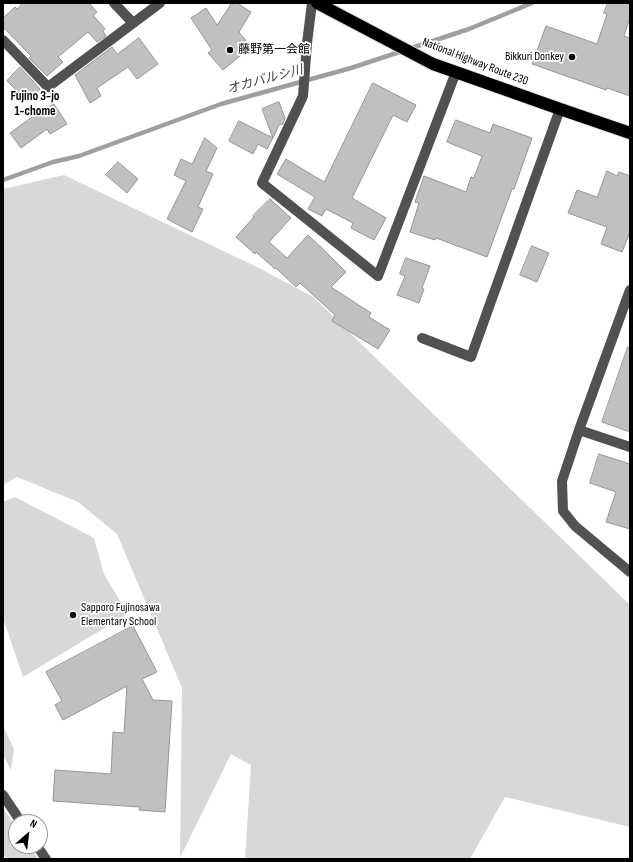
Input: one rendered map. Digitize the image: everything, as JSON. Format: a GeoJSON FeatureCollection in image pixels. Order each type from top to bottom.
{"type":"FeatureCollection","features":[{"type":"Feature","properties":{"kind":"highway","name":"National Highway Route 230"},"geometry":{"type":"LineString","coordinates":[[317,3],[433,64],[630,133]]}},
{"type":"Feature","properties":{"kind":"street"},"geometry":{"type":"LineString","coordinates":[[114,3],[133,23]]}},
{"type":"Feature","properties":{"kind":"street"},"geometry":{"type":"LineString","coordinates":[[3,40],[48,87],[160,3]]}},
{"type":"Feature","properties":{"kind":"street"},"geometry":{"type":"LineString","coordinates":[[312,3],[303,96],[262,184],[378,276],[456,72]]}},
{"type":"Feature","properties":{"kind":"street"},"geometry":{"type":"LineString","coordinates":[[422,338],[471,357],[560,109]]}},
{"type":"Feature","properties":{"kind":"street"},"geometry":{"type":"LineString","coordinates":[[630,290],[562,481],[563,511],[575,526],[630,572]]}},
{"type":"Feature","properties":{"kind":"street"},"geometry":{"type":"LineString","coordinates":[[579,430],[630,447]]}},
{"type":"Feature","properties":{"kind":"street"},"geometry":{"type":"LineString","coordinates":[[3,795],[16,814]]}},
{"type":"Feature","properties":{"kind":"shaded area"},"geometry":{"type":"Polygon","coordinates":[[[64,175],[259,268],[313,297],[630,605],[630,827],[505,797],[470,859],[245,859],[251,765],[231,754],[180,858],[182,688],[117,534],[78,502],[17,477],[3,485],[3,189],[64,175]]]}},
{"type":"Feature","properties":{"kind":"shaded area"},"geometry":{"type":"Polygon","coordinates":[[[15,497],[94,538],[104,574],[128,614],[23,677],[3,618],[3,502],[15,497]]]}},
{"type":"Feature","properties":{"kind":"shaded area"},"geometry":{"type":"Polygon","coordinates":[[[3,726],[14,749],[11,770],[3,755],[3,726]]]}},
{"type":"Feature","properties":{"kind":"shaded area"},"geometry":{"type":"Polygon","coordinates":[[[3,808],[8,815],[8,854],[35,854],[38,859],[7,859],[3,855],[3,808]]]}},
{"type":"Feature","properties":{"kind":"building"},"geometry":{"type":"Polygon","coordinates":[[[23,3],[89,3],[97,12],[93,15],[105,29],[103,31],[106,36],[97,42],[88,32],[58,57],[63,62],[47,76],[29,58],[31,56],[3,27],[3,18],[15,7],[17,9],[23,3]]]}},
{"type":"Feature","properties":{"kind":"building"},"geometry":{"type":"Polygon","coordinates":[[[232,3],[237,3],[251,12],[239,32],[251,47],[223,70],[208,53],[212,50],[191,18],[206,8],[217,25],[232,3]]]}},
{"type":"Feature","properties":{"kind":"building"},"geometry":{"type":"Polygon","coordinates":[[[608,3],[630,3],[630,17],[624,36],[630,38],[630,96],[607,88],[606,90],[532,64],[546,26],[597,44],[607,14],[604,13],[608,3]]]}},
{"type":"Feature","properties":{"kind":"building"},"geometry":{"type":"Polygon","coordinates":[[[139,38],[158,64],[137,79],[128,67],[97,88],[101,96],[90,103],[75,75],[112,47],[117,54],[139,38]]]}},
{"type":"Feature","properties":{"kind":"building"},"geometry":{"type":"Polygon","coordinates":[[[20,67],[40,89],[28,102],[7,81],[20,67]]]}},
{"type":"Feature","properties":{"kind":"building"},"geometry":{"type":"Polygon","coordinates":[[[373,83],[416,105],[407,122],[393,115],[352,198],[386,218],[374,240],[351,228],[353,223],[326,209],[322,216],[308,209],[315,197],[277,174],[286,159],[324,182],[373,83]]]}},
{"type":"Feature","properties":{"kind":"building"},"geometry":{"type":"Polygon","coordinates":[[[279,102],[285,118],[283,124],[279,125],[273,138],[262,109],[279,102]]]}},
{"type":"Feature","properties":{"kind":"building"},"geometry":{"type":"Polygon","coordinates":[[[54,104],[67,124],[50,134],[47,129],[21,148],[10,133],[32,117],[54,104]]]}},
{"type":"Feature","properties":{"kind":"building"},"geometry":{"type":"Polygon","coordinates":[[[456,120],[490,133],[493,124],[532,138],[514,189],[512,189],[487,257],[436,238],[435,240],[410,232],[419,203],[415,202],[424,176],[466,192],[471,177],[474,178],[482,156],[447,142],[456,120]]]}},
{"type":"Feature","properties":{"kind":"building"},"geometry":{"type":"Polygon","coordinates":[[[239,121],[273,138],[267,149],[258,144],[253,154],[229,141],[239,121]]]}},
{"type":"Feature","properties":{"kind":"building"},"geometry":{"type":"Polygon","coordinates":[[[205,138],[217,148],[206,171],[213,174],[198,207],[203,209],[192,232],[167,219],[186,181],[174,175],[181,159],[192,164],[205,138]]]}},
{"type":"Feature","properties":{"kind":"building"},"geometry":{"type":"Polygon","coordinates":[[[118,162],[138,179],[127,193],[106,175],[118,162]]]}},
{"type":"Feature","properties":{"kind":"building"},"geometry":{"type":"Polygon","coordinates":[[[607,171],[617,176],[619,172],[630,176],[630,232],[622,252],[601,244],[607,227],[568,213],[577,190],[597,197],[607,171]]]}},
{"type":"Feature","properties":{"kind":"building"},"geometry":{"type":"Polygon","coordinates":[[[270,199],[291,218],[269,242],[287,258],[308,235],[326,252],[346,272],[331,287],[371,313],[369,317],[390,330],[378,349],[332,321],[335,315],[300,283],[296,287],[276,268],[275,269],[256,252],[255,254],[236,237],[254,217],[253,216],[270,199]]]}},
{"type":"Feature","properties":{"kind":"building"},"geometry":{"type":"Polygon","coordinates":[[[532,246],[549,253],[537,282],[520,275],[532,246]]]}},
{"type":"Feature","properties":{"kind":"building"},"geometry":{"type":"Polygon","coordinates":[[[406,258],[430,266],[422,288],[424,289],[419,303],[397,295],[405,276],[400,274],[406,258]]]}},
{"type":"Feature","properties":{"kind":"building"},"geometry":{"type":"Polygon","coordinates":[[[628,347],[630,348],[630,432],[602,422],[628,347]]]}},
{"type":"Feature","properties":{"kind":"building"},"geometry":{"type":"Polygon","coordinates":[[[599,454],[630,464],[630,529],[606,522],[616,492],[590,483],[599,454]]]}},
{"type":"Feature","properties":{"kind":"building"},"geometry":{"type":"Polygon","coordinates":[[[133,626],[157,672],[142,679],[153,700],[172,701],[165,812],[139,810],[140,807],[53,801],[55,770],[111,774],[113,732],[124,733],[127,686],[63,720],[55,705],[62,701],[46,672],[133,626]]]}},
{"type":"Feature","properties":{"kind":"waterway","name":"オカバルシ川"},"geometry":{"type":"LineString","coordinates":[[3,180],[53,162],[79,156],[221,104],[351,68],[469,29],[532,3]]}},
{"type":"Feature","properties":{"kind":"place","name":"藤野第一会館"},"geometry":{"type":"Point","coordinates":[230,50]}},
{"type":"Feature","properties":{"kind":"place","name":"Bikkuri Donkey"},"geometry":{"type":"Point","coordinates":[572,57]}},
{"type":"Feature","properties":{"kind":"place","name":"Sapporo Fujinosawa Elementary School"},"geometry":{"type":"Point","coordinates":[73,615]}},
{"type":"Feature","properties":{"kind":"district","name":"Fujino 3-jo 1-chome"},"geometry":{"type":"Point","coordinates":[35,104]}}]}
